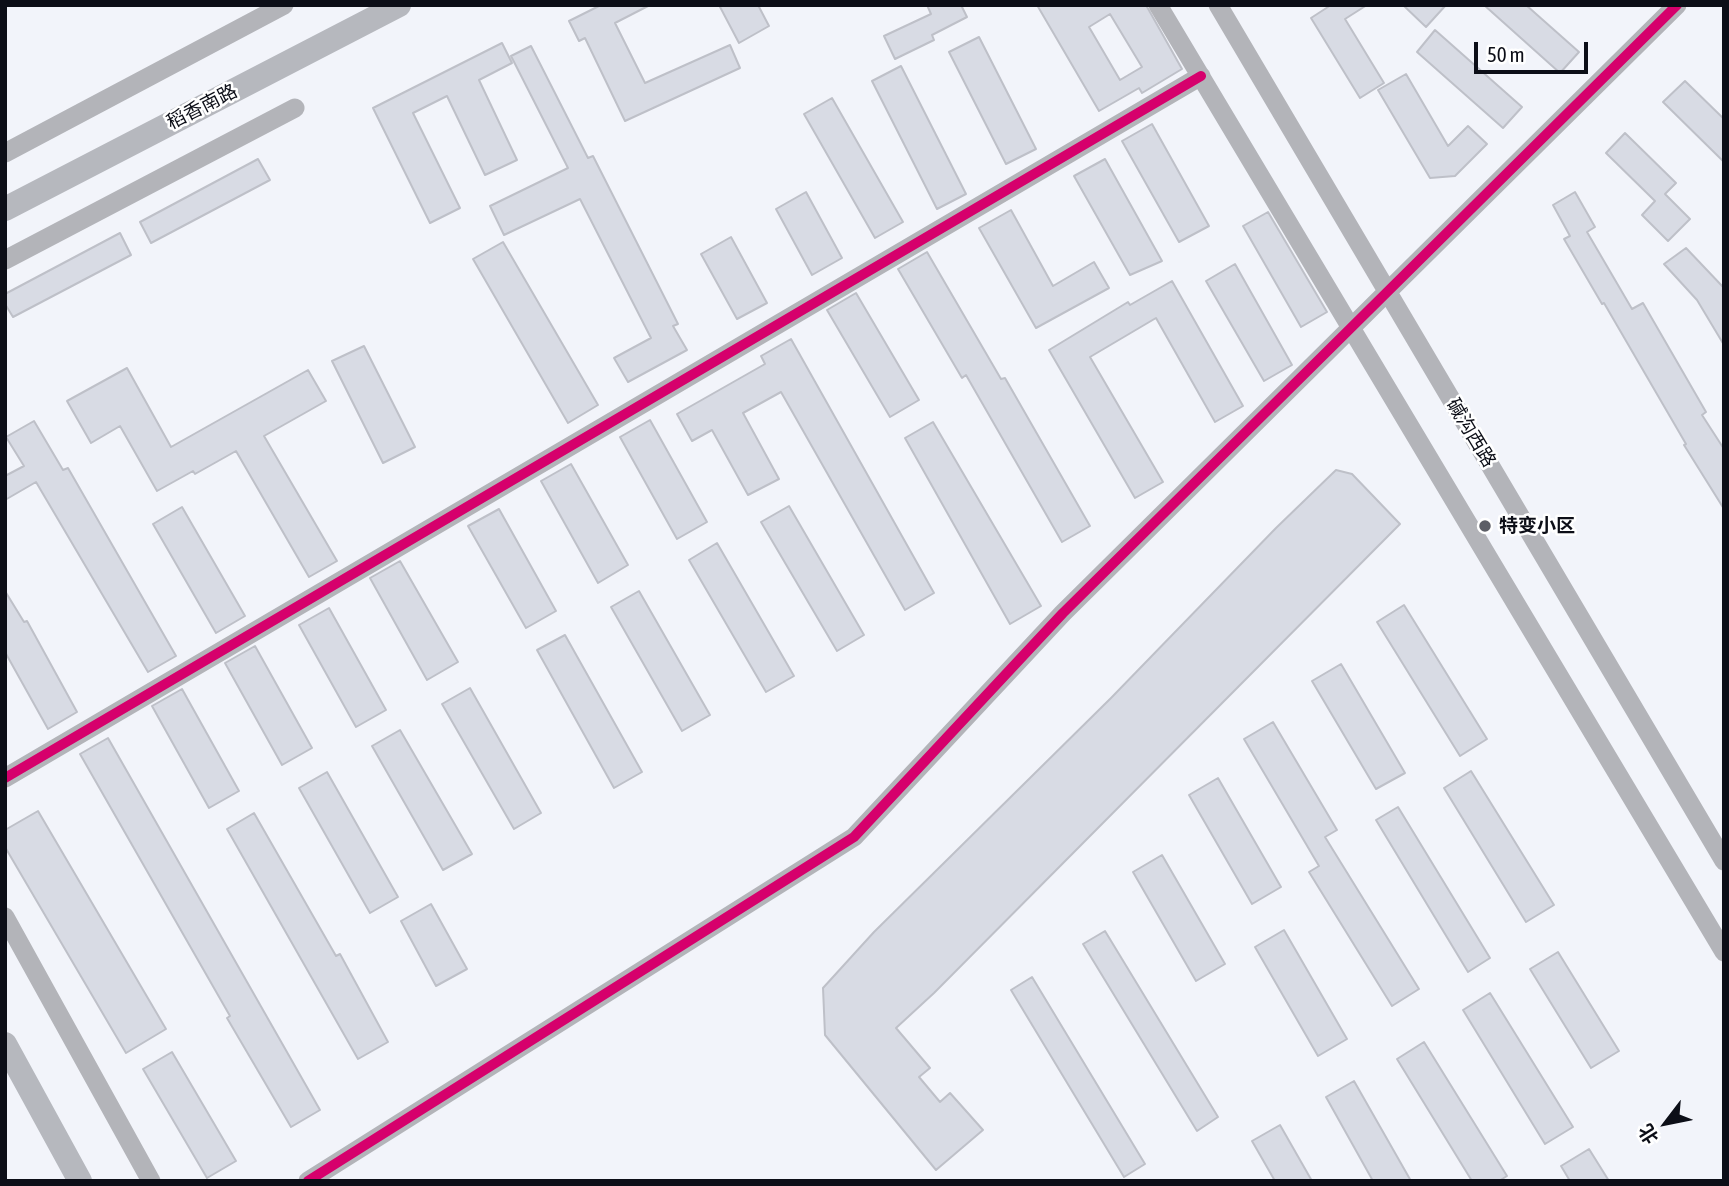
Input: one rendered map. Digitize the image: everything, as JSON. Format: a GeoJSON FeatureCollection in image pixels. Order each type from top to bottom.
{"type":"FeatureCollection","features":[{"type":"Feature","properties":{"kind":"main road","name":"稻香南路"},"geometry":{"type":"LineString","coordinates":[[5,209],[399,5]]}},
{"type":"Feature","properties":{"kind":"main road"},"geometry":{"type":"LineString","coordinates":[[5,1044],[80,1181]]}},
{"type":"Feature","properties":{"kind":"street"},"geometry":{"type":"LineString","coordinates":[[5,153],[284,5]]}},
{"type":"Feature","properties":{"kind":"street"},"geometry":{"type":"LineString","coordinates":[[1158,5],[1724,952]]}},
{"type":"Feature","properties":{"kind":"street","name":"碱沟西路"},"geometry":{"type":"LineString","coordinates":[[1218,5],[1724,861]]}},
{"type":"Feature","properties":{"kind":"street"},"geometry":{"type":"LineString","coordinates":[[308,1181],[854,837],[1063,613],[1677,5]]}},
{"type":"Feature","properties":{"kind":"street"},"geometry":{"type":"LineString","coordinates":[[5,778],[1201,76]]}},
{"type":"Feature","properties":{"kind":"street"},"geometry":{"type":"LineString","coordinates":[[5,261],[296,108]]}},
{"type":"Feature","properties":{"kind":"street"},"geometry":{"type":"LineString","coordinates":[[5,917],[151,1181]]}},
{"type":"Feature","properties":{"kind":"building"},"geometry":{"type":"Polygon","coordinates":[[[601,5],[650,5],[615,23],[645,83],[730,45],[740,68],[625,121],[585,38],[579,41],[569,21],[601,5]]]}},
{"type":"Feature","properties":{"kind":"building"},"geometry":{"type":"Polygon","coordinates":[[[719,5],[758,5],[769,26],[739,43],[719,5]]]}},
{"type":"Feature","properties":{"kind":"building"},"geometry":{"type":"Polygon","coordinates":[[[927,5],[961,5],[967,17],[932,35],[934,40],[895,59],[884,36],[931,14],[927,5]]]}},
{"type":"Feature","properties":{"kind":"building"},"geometry":{"type":"Polygon","coordinates":[[[1037,5],[1146,5],[1182,69],[1142,93],[1139,88],[1099,111],[1037,5]],[[1110,14],[1089,27],[1120,80],[1142,67],[1110,14]]]}},
{"type":"Feature","properties":{"kind":"building"},"geometry":{"type":"Polygon","coordinates":[[[1331,5],[1367,5],[1345,19],[1384,83],[1360,98],[1311,18],[1331,5]]]}},
{"type":"Feature","properties":{"kind":"building"},"geometry":{"type":"Polygon","coordinates":[[[1403,5],[1446,5],[1426,27],[1403,5]]]}},
{"type":"Feature","properties":{"kind":"building"},"geometry":{"type":"Polygon","coordinates":[[[1484,5],[1526,5],[1579,52],[1560,73],[1484,5]]]}},
{"type":"Feature","properties":{"kind":"building"},"geometry":{"type":"Polygon","coordinates":[[[1435,30],[1522,107],[1503,128],[1417,52],[1435,30]]]}},
{"type":"Feature","properties":{"kind":"building"},"geometry":{"type":"Polygon","coordinates":[[[979,37],[1036,149],[1006,164],[949,52],[979,37]]]}},
{"type":"Feature","properties":{"kind":"building"},"geometry":{"type":"Polygon","coordinates":[[[502,43],[512,63],[479,80],[517,160],[485,175],[447,96],[413,113],[460,208],[430,223],[373,108],[502,43]]]}},
{"type":"Feature","properties":{"kind":"building"},"geometry":{"type":"Polygon","coordinates":[[[531,46],[588,158],[593,156],[678,324],[673,326],[687,350],[628,382],[614,358],[651,338],[580,199],[504,235],[490,206],[568,168],[511,56],[531,46]]]}},
{"type":"Feature","properties":{"kind":"building"},"geometry":{"type":"Polygon","coordinates":[[[901,66],[966,194],[937,209],[872,81],[901,66]]]}},
{"type":"Feature","properties":{"kind":"building"},"geometry":{"type":"Polygon","coordinates":[[[1406,74],[1448,146],[1468,126],[1487,144],[1455,176],[1430,178],[1378,90],[1406,74]]]}},
{"type":"Feature","properties":{"kind":"building"},"geometry":{"type":"Polygon","coordinates":[[[1685,81],[1724,119],[1724,162],[1663,102],[1685,81]]]}},
{"type":"Feature","properties":{"kind":"building"},"geometry":{"type":"Polygon","coordinates":[[[832,98],[903,222],[875,238],[804,114],[832,98]]]}},
{"type":"Feature","properties":{"kind":"building"},"geometry":{"type":"Polygon","coordinates":[[[1152,124],[1209,226],[1179,242],[1122,141],[1152,124]]]}},
{"type":"Feature","properties":{"kind":"building"},"geometry":{"type":"Polygon","coordinates":[[[1625,133],[1676,183],[1665,194],[1690,219],[1668,241],[1642,215],[1655,201],[1606,153],[1625,133]]]}},
{"type":"Feature","properties":{"kind":"building"},"geometry":{"type":"Polygon","coordinates":[[[258,159],[270,180],[151,243],[140,222],[258,159]]]}},
{"type":"Feature","properties":{"kind":"building"},"geometry":{"type":"Polygon","coordinates":[[[1105,159],[1162,261],[1130,275],[1074,176],[1105,159]]]}},
{"type":"Feature","properties":{"kind":"building"},"geometry":{"type":"Polygon","coordinates":[[[806,192],[842,258],[812,275],[776,209],[806,192]]]}},
{"type":"Feature","properties":{"kind":"building"},"geometry":{"type":"Polygon","coordinates":[[[1575,192],[1595,227],[1587,232],[1632,309],[1643,303],[1706,412],[1702,415],[1724,449],[1724,509],[1564,239],[1570,236],[1553,205],[1575,192]]]}},
{"type":"Feature","properties":{"kind":"building"},"geometry":{"type":"Polygon","coordinates":[[[1011,210],[1053,286],[1094,262],[1109,288],[1036,328],[979,228],[1011,210]]]}},
{"type":"Feature","properties":{"kind":"building"},"geometry":{"type":"Polygon","coordinates":[[[1268,212],[1327,312],[1301,327],[1243,226],[1268,212]]]}},
{"type":"Feature","properties":{"kind":"building"},"geometry":{"type":"Polygon","coordinates":[[[120,233],[131,255],[13,317],[5,304],[5,294],[120,233]]]}},
{"type":"Feature","properties":{"kind":"building"},"geometry":{"type":"Polygon","coordinates":[[[731,237],[767,303],[737,319],[701,254],[731,237]]]}},
{"type":"Feature","properties":{"kind":"building"},"geometry":{"type":"Polygon","coordinates":[[[503,242],[598,405],[568,423],[473,259],[503,242]]]}},
{"type":"Feature","properties":{"kind":"building"},"geometry":{"type":"Polygon","coordinates":[[[1686,248],[1724,288],[1724,345],[1697,300],[1664,264],[1686,248]]]}},
{"type":"Feature","properties":{"kind":"building"},"geometry":{"type":"Polygon","coordinates":[[[927,252],[1001,379],[1005,378],[1090,526],[1062,542],[966,375],[962,378],[898,269],[927,252]]]}},
{"type":"Feature","properties":{"kind":"building"},"geometry":{"type":"Polygon","coordinates":[[[1235,264],[1292,365],[1264,381],[1206,281],[1235,264]]]}},
{"type":"Feature","properties":{"kind":"building"},"geometry":{"type":"Polygon","coordinates":[[[1172,281],[1243,406],[1215,422],[1156,318],[1090,357],[1163,482],[1135,498],[1049,350],[1128,302],[1130,305],[1172,281]]]}},
{"type":"Feature","properties":{"kind":"building"},"geometry":{"type":"Polygon","coordinates":[[[856,293],[919,400],[890,417],[827,310],[856,293]]]}},
{"type":"Feature","properties":{"kind":"building"},"geometry":{"type":"Polygon","coordinates":[[[791,339],[934,593],[905,610],[781,392],[743,413],[779,479],[748,495],[712,430],[692,441],[677,414],[765,364],[761,356],[791,339]]]}},
{"type":"Feature","properties":{"kind":"building"},"geometry":{"type":"Polygon","coordinates":[[[364,346],[415,447],[383,463],[332,361],[364,346]]]}},
{"type":"Feature","properties":{"kind":"building"},"geometry":{"type":"Polygon","coordinates":[[[127,368],[171,447],[308,370],[326,401],[264,436],[337,561],[309,577],[236,451],[157,491],[120,426],[91,443],[67,401],[127,368]]]}},
{"type":"Feature","properties":{"kind":"building"},"geometry":{"type":"Polygon","coordinates":[[[650,420],[707,522],[677,539],[620,437],[650,420]]]}},
{"type":"Feature","properties":{"kind":"building"},"geometry":{"type":"Polygon","coordinates":[[[34,421],[63,470],[68,468],[176,656],[148,672],[36,482],[5,500],[5,476],[24,466],[6,437],[34,421]]]}},
{"type":"Feature","properties":{"kind":"building"},"geometry":{"type":"Polygon","coordinates":[[[933,422],[1041,606],[1010,624],[905,438],[933,422]]]}},
{"type":"Feature","properties":{"kind":"building"},"geometry":{"type":"Polygon","coordinates":[[[571,464],[628,565],[598,583],[541,481],[571,464]]]}},
{"type":"Feature","properties":{"kind":"building"},"geometry":{"type":"Polygon","coordinates":[[[1336,470],[1352,474],[1400,524],[934,993],[896,1028],[930,1068],[919,1077],[940,1102],[950,1093],[983,1130],[936,1170],[825,1035],[823,988],[874,932],[1111,698],[1336,470]]]}},
{"type":"Feature","properties":{"kind":"building"},"geometry":{"type":"Polygon","coordinates":[[[789,506],[864,635],[837,651],[761,522],[789,506]]]}},
{"type":"Feature","properties":{"kind":"building"},"geometry":{"type":"Polygon","coordinates":[[[182,507],[245,616],[216,633],[153,524],[182,507]]]}},
{"type":"Feature","properties":{"kind":"building"},"geometry":{"type":"Polygon","coordinates":[[[499,509],[556,611],[526,628],[468,526],[499,509]]]}},
{"type":"Feature","properties":{"kind":"building"},"geometry":{"type":"Polygon","coordinates":[[[717,543],[794,676],[766,692],[689,560],[717,543]]]}},
{"type":"Feature","properties":{"kind":"building"},"geometry":{"type":"Polygon","coordinates":[[[400,561],[458,662],[427,680],[370,578],[400,561]]]}},
{"type":"Feature","properties":{"kind":"building"},"geometry":{"type":"Polygon","coordinates":[[[5,591],[24,622],[27,621],[77,712],[48,729],[5,652],[5,591]]]}},
{"type":"Feature","properties":{"kind":"building"},"geometry":{"type":"Polygon","coordinates":[[[639,591],[710,715],[682,731],[611,607],[639,591]]]}},
{"type":"Feature","properties":{"kind":"building"},"geometry":{"type":"Polygon","coordinates":[[[1404,605],[1487,739],[1460,756],[1377,622],[1404,605]]]}},
{"type":"Feature","properties":{"kind":"building"},"geometry":{"type":"Polygon","coordinates":[[[329,608],[386,710],[356,727],[299,625],[329,608]]]}},
{"type":"Feature","properties":{"kind":"building"},"geometry":{"type":"Polygon","coordinates":[[[565,635],[642,772],[614,788],[537,650],[565,635]]]}},
{"type":"Feature","properties":{"kind":"building"},"geometry":{"type":"Polygon","coordinates":[[[255,646],[312,748],[282,765],[225,663],[255,646]]]}},
{"type":"Feature","properties":{"kind":"building"},"geometry":{"type":"Polygon","coordinates":[[[1341,664],[1405,773],[1376,789],[1312,681],[1341,664]]]}},
{"type":"Feature","properties":{"kind":"building"},"geometry":{"type":"Polygon","coordinates":[[[470,688],[541,813],[514,829],[442,704],[470,688]]]}},
{"type":"Feature","properties":{"kind":"building"},"geometry":{"type":"Polygon","coordinates":[[[182,689],[239,791],[209,808],[152,706],[182,689]]]}},
{"type":"Feature","properties":{"kind":"building"},"geometry":{"type":"Polygon","coordinates":[[[1273,722],[1337,830],[1325,837],[1419,989],[1392,1006],[1309,872],[1319,866],[1244,739],[1273,722]]]}},
{"type":"Feature","properties":{"kind":"building"},"geometry":{"type":"Polygon","coordinates":[[[400,730],[472,854],[443,870],[372,746],[400,730]]]}},
{"type":"Feature","properties":{"kind":"building"},"geometry":{"type":"Polygon","coordinates":[[[108,738],[320,1110],[291,1127],[80,754],[108,738]]]}},
{"type":"Feature","properties":{"kind":"building"},"geometry":{"type":"Polygon","coordinates":[[[1471,771],[1554,905],[1526,922],[1444,788],[1471,771]]]}},
{"type":"Feature","properties":{"kind":"building"},"geometry":{"type":"Polygon","coordinates":[[[327,772],[398,897],[370,913],[299,788],[327,772]]]}},
{"type":"Feature","properties":{"kind":"building"},"geometry":{"type":"Polygon","coordinates":[[[1218,778],[1281,887],[1252,904],[1189,795],[1218,778]]]}},
{"type":"Feature","properties":{"kind":"building"},"geometry":{"type":"Polygon","coordinates":[[[1398,807],[1490,958],[1468,972],[1376,820],[1398,807]]]}},
{"type":"Feature","properties":{"kind":"building"},"geometry":{"type":"Polygon","coordinates":[[[38,811],[166,1029],[126,1053],[5,847],[5,830],[38,811]]]}},
{"type":"Feature","properties":{"kind":"building"},"geometry":{"type":"Polygon","coordinates":[[[254,813],[336,956],[340,954],[388,1042],[358,1059],[227,829],[254,813]]]}},
{"type":"Feature","properties":{"kind":"building"},"geometry":{"type":"Polygon","coordinates":[[[1162,855],[1225,964],[1196,981],[1133,872],[1162,855]]]}},
{"type":"Feature","properties":{"kind":"building"},"geometry":{"type":"Polygon","coordinates":[[[431,904],[467,969],[436,986],[401,921],[431,904]]]}},
{"type":"Feature","properties":{"kind":"building"},"geometry":{"type":"Polygon","coordinates":[[[1284,930],[1347,1039],[1318,1056],[1255,947],[1284,930]]]}},
{"type":"Feature","properties":{"kind":"building"},"geometry":{"type":"Polygon","coordinates":[[[1105,931],[1218,1117],[1197,1131],[1083,944],[1105,931]]]}},
{"type":"Feature","properties":{"kind":"building"},"geometry":{"type":"Polygon","coordinates":[[[1558,952],[1619,1051],[1591,1068],[1530,969],[1558,952]]]}},
{"type":"Feature","properties":{"kind":"building"},"geometry":{"type":"Polygon","coordinates":[[[1032,977],[1145,1164],[1124,1177],[1011,990],[1032,977]]]}},
{"type":"Feature","properties":{"kind":"building"},"geometry":{"type":"Polygon","coordinates":[[[1490,993],[1573,1127],[1545,1144],[1463,1010],[1490,993]]]}},
{"type":"Feature","properties":{"kind":"building"},"geometry":{"type":"Polygon","coordinates":[[[1424,1042],[1507,1176],[1499,1181],[1472,1181],[1397,1059],[1424,1042]]]}},
{"type":"Feature","properties":{"kind":"building"},"geometry":{"type":"Polygon","coordinates":[[[172,1052],[236,1161],[207,1178],[143,1069],[172,1052]]]}},
{"type":"Feature","properties":{"kind":"building"},"geometry":{"type":"Polygon","coordinates":[[[1354,1081],[1411,1181],[1373,1181],[1326,1097],[1354,1081]]]}},
{"type":"Feature","properties":{"kind":"building"},"geometry":{"type":"Polygon","coordinates":[[[1280,1125],[1312,1181],[1275,1181],[1252,1141],[1280,1125]]]}},
{"type":"Feature","properties":{"kind":"building"},"geometry":{"type":"Polygon","coordinates":[[[1589,1149],[1609,1181],[1570,1181],[1561,1166],[1589,1149]]]}},
{"type":"Feature","properties":{"kind":"cycle path"},"geometry":{"type":"LineString","coordinates":[[308,1181],[854,837],[1063,613],[1677,5]]}},
{"type":"Feature","properties":{"kind":"cycle path"},"geometry":{"type":"LineString","coordinates":[[5,778],[1201,76]]}},
{"type":"Feature","properties":{"kind":"place","name":"特变小区"},"geometry":{"type":"Point","coordinates":[1485,526]}}]}
